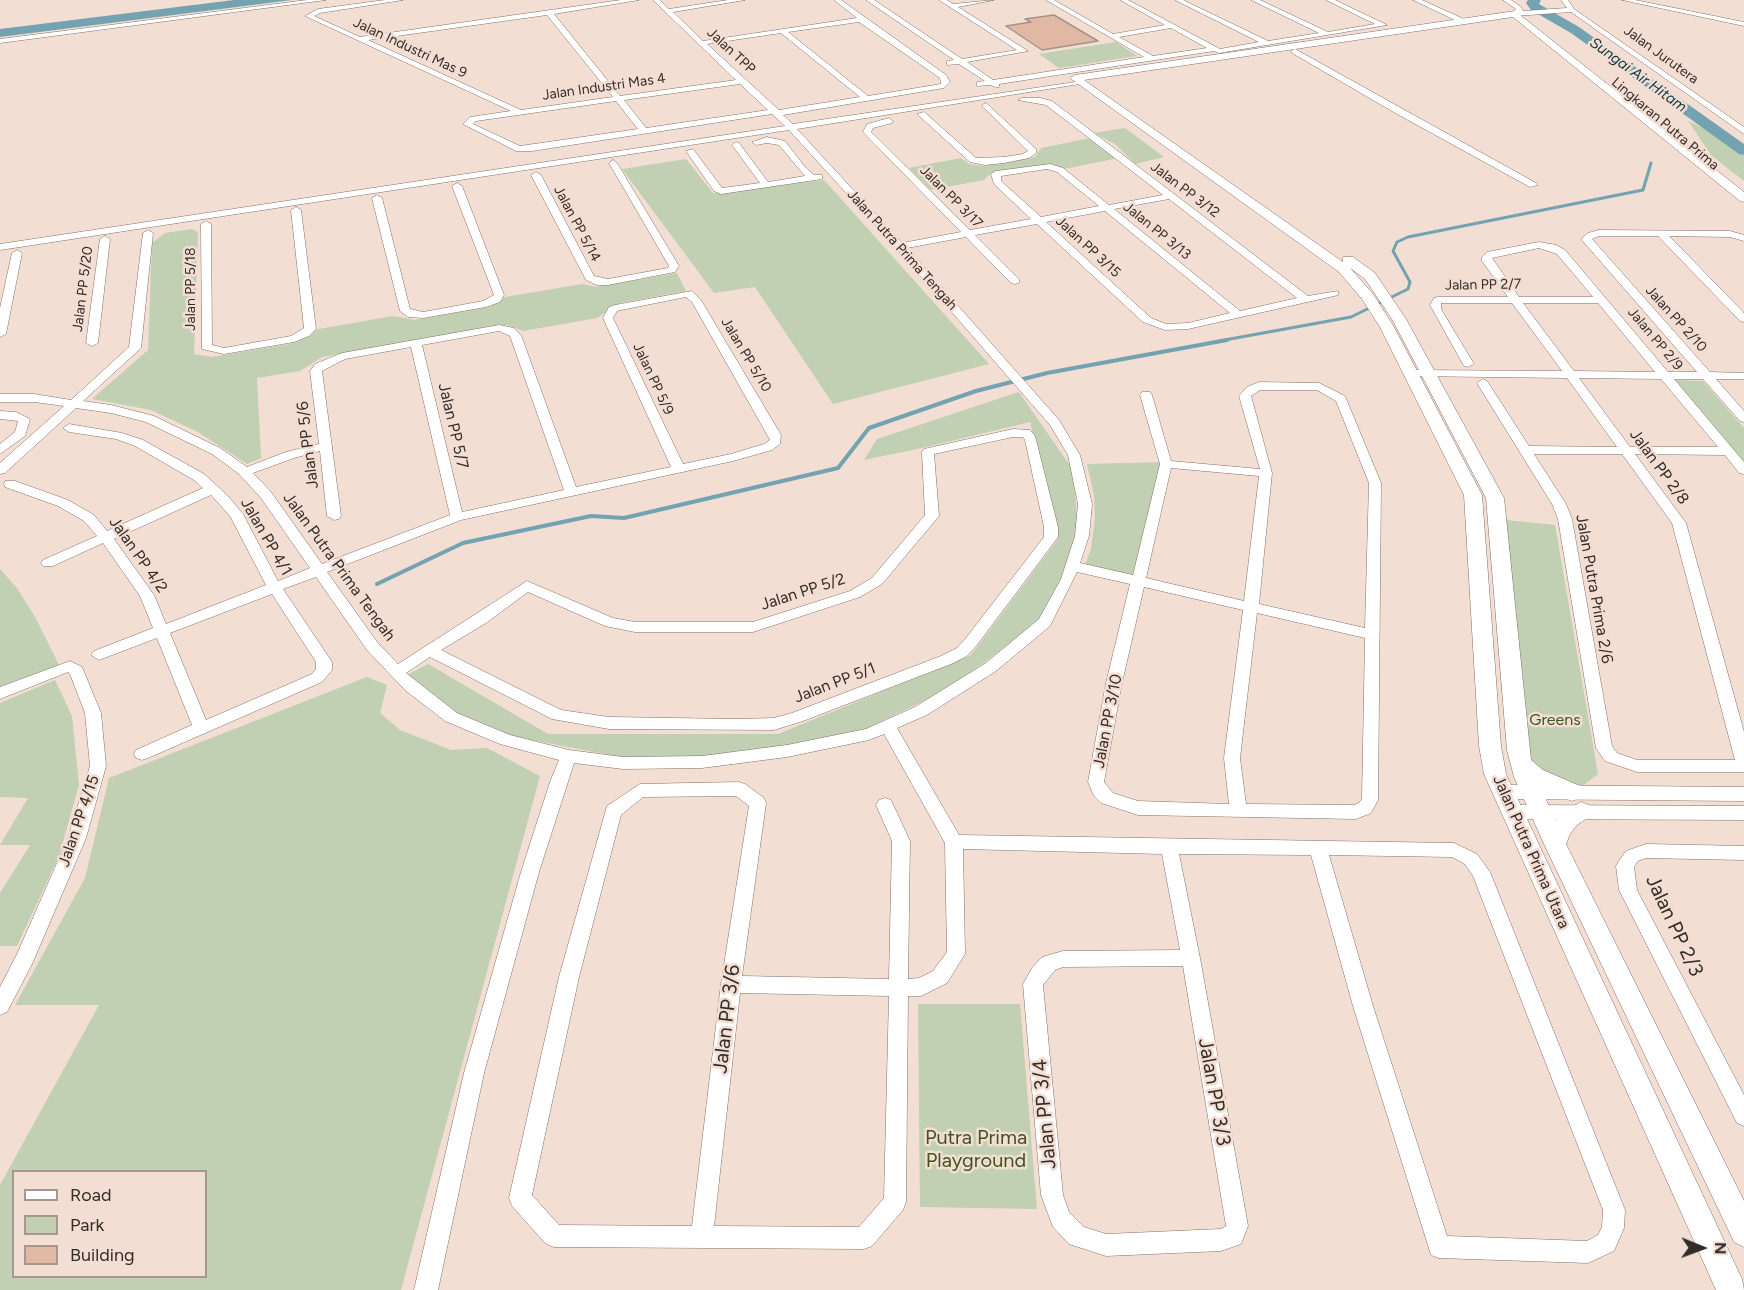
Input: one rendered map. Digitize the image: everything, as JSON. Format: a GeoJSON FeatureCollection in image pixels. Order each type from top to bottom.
{"type":"FeatureCollection","features":[{"type":"Feature","properties":{"kind":"main road"},"geometry":{"type":"LineString","coordinates":[[1086,82],[1220,52],[1518,14]]}},
{"type":"Feature","properties":{"kind":"main road"},"geometry":{"type":"LineString","coordinates":[[1062,86],[1518,14]]}},
{"type":"Feature","properties":{"kind":"main road","name":"Lingkaran Putra Prima"},"geometry":{"type":"LineString","coordinates":[[1518,14],[1744,198]]}},
{"type":"Feature","properties":{"kind":"main road","name":"Lingkaran Putra Prima"},"geometry":{"type":"LineString","coordinates":[[1518,14],[1744,208]]}},
{"type":"Feature","properties":{"kind":"main road"},"geometry":{"type":"LineString","coordinates":[[1106,89],[1114,78]]}},
{"type":"Feature","properties":{"kind":"main road"},"geometry":{"type":"LineString","coordinates":[[1086,82],[1106,89],[1356,265],[1370,276],[1383,293],[1393,323]]}},
{"type":"Feature","properties":{"kind":"main road"},"geometry":{"type":"LineString","coordinates":[[1086,82],[1344,269],[1393,323]]}},
{"type":"Feature","properties":{"kind":"main road","name":"Jalan Putra Prima Utara"},"geometry":{"type":"LineString","coordinates":[[1393,323],[1473,495],[1490,746],[1496,774],[1731,1290]]}},
{"type":"Feature","properties":{"kind":"main road","name":"Jalan Putra Prima Utara"},"geometry":{"type":"LineString","coordinates":[[1418,373],[1487,479],[1495,498],[1518,750],[1535,802],[1744,1232]]}},
{"type":"Feature","properties":{"kind":"main road"},"geometry":{"type":"LineString","coordinates":[[1521,763],[1535,776],[1576,802],[1555,844]]}},
{"type":"Feature","properties":{"kind":"street"},"geometry":{"type":"LineString","coordinates":[[0,41],[323,0]]}},
{"type":"Feature","properties":{"kind":"street","name":"Jalan Industri Mas 9"},"geometry":{"type":"LineString","coordinates":[[400,0],[318,11],[309,16],[519,112]]}},
{"type":"Feature","properties":{"kind":"street"},"geometry":{"type":"LineString","coordinates":[[359,39],[636,0]]}},
{"type":"Feature","properties":{"kind":"street","name":"Jalan TPP"},"geometry":{"type":"LineString","coordinates":[[656,0],[789,125]]}},
{"type":"Feature","properties":{"kind":"street"},"geometry":{"type":"LineString","coordinates":[[668,11],[742,0]]}},
{"type":"Feature","properties":{"kind":"street"},"geometry":{"type":"LineString","coordinates":[[837,0],[863,19],[860,20]]}},
{"type":"Feature","properties":{"kind":"street"},"geometry":{"type":"LineString","coordinates":[[864,0],[862,2],[980,84],[1002,90],[1086,82]]}},
{"type":"Feature","properties":{"kind":"street"},"geometry":{"type":"LineString","coordinates":[[869,0],[962,61],[991,87]]}},
{"type":"Feature","properties":{"kind":"street"},"geometry":{"type":"LineString","coordinates":[[942,0],[1024,51],[950,63]]}},
{"type":"Feature","properties":{"kind":"street"},"geometry":{"type":"LineString","coordinates":[[952,6],[991,0]]}},
{"type":"Feature","properties":{"kind":"street"},"geometry":{"type":"LineString","coordinates":[[1049,0],[1151,58]]}},
{"type":"Feature","properties":{"kind":"street"},"geometry":{"type":"LineString","coordinates":[[1123,0],[1220,52]]}},
{"type":"Feature","properties":{"kind":"street"},"geometry":{"type":"LineString","coordinates":[[1178,0],[1266,43]]}},
{"type":"Feature","properties":{"kind":"street"},"geometry":{"type":"LineString","coordinates":[[1254,0],[1328,34]]}},
{"type":"Feature","properties":{"kind":"street"},"geometry":{"type":"LineString","coordinates":[[0,248],[532,171],[765,132],[789,125],[1151,58],[1220,52],[1383,25],[1329,0]]}},
{"type":"Feature","properties":{"kind":"street"},"geometry":{"type":"LineString","coordinates":[[1416,0],[1462,20]]}},
{"type":"Feature","properties":{"kind":"street"},"geometry":{"type":"LineString","coordinates":[[1506,0],[1518,14],[1572,10]]}},
{"type":"Feature","properties":{"kind":"street","name":"Jalan Jurutera"},"geometry":{"type":"LineString","coordinates":[[1564,0],[1572,10],[1744,131]]}},
{"type":"Feature","properties":{"kind":"street"},"geometry":{"type":"LineString","coordinates":[[1625,0],[1744,24]]}},
{"type":"Feature","properties":{"kind":"street"},"geometry":{"type":"LineString","coordinates":[[549,12],[644,131],[938,88],[944,86],[946,82],[860,20],[702,43]]}},
{"type":"Feature","properties":{"kind":"street"},"geometry":{"type":"LineString","coordinates":[[1112,36],[1172,26]]}},
{"type":"Feature","properties":{"kind":"street"},"geometry":{"type":"LineString","coordinates":[[782,31],[867,99]]}},
{"type":"Feature","properties":{"kind":"street"},"geometry":{"type":"LineString","coordinates":[[1294,51],[1533,185]]}},
{"type":"Feature","properties":{"kind":"street","name":"Jalan Industri Mas 4"},"geometry":{"type":"LineString","coordinates":[[644,131],[519,149],[467,124],[469,120],[519,112],[743,81]]}},
{"type":"Feature","properties":{"kind":"street"},"geometry":{"type":"LineString","coordinates":[[776,112],[817,120],[1062,86]]}},
{"type":"Feature","properties":{"kind":"street","name":"Jalan PP 3/12"},"geometry":{"type":"LineString","coordinates":[[986,105],[1026,100],[1049,103],[1304,298]]}},
{"type":"Feature","properties":{"kind":"street"},"geometry":{"type":"LineString","coordinates":[[986,105],[1033,151],[1026,156],[1004,160],[985,162],[973,160],[921,114],[986,105]]}},
{"type":"Feature","properties":{"kind":"street","name":"Jalan PP 3/17"},"geometry":{"type":"LineString","coordinates":[[921,114],[870,126],[867,132],[1016,281]]}},
{"type":"Feature","properties":{"kind":"street"},"geometry":{"type":"LineString","coordinates":[[765,132],[789,133],[800,137],[817,120]]}},
{"type":"Feature","properties":{"kind":"street","name":"Jalan Putra Prima Tengah"},"geometry":{"type":"LineString","coordinates":[[0,398],[76,404],[150,418],[216,451],[245,472],[284,518],[317,570],[372,646],[410,686],[451,717],[506,740],[569,756],[624,763],[702,762],[788,751],[869,734],[921,711],[991,667],[1045,622],[1068,579],[1082,536],[1084,504],[1074,455],[1055,423],[1010,375],[900,246],[789,125]]}},
{"type":"Feature","properties":{"kind":"street"},"geometry":{"type":"LineString","coordinates":[[0,255],[457,186],[532,171],[613,163],[767,140],[782,143],[812,178]]}},
{"type":"Feature","properties":{"kind":"street"},"geometry":{"type":"LineString","coordinates":[[736,145],[766,185]]}},
{"type":"Feature","properties":{"kind":"street"},"geometry":{"type":"LineString","coordinates":[[690,151],[717,189],[721,191],[834,174]]}},
{"type":"Feature","properties":{"kind":"street","name":"Jalan PP 5/14"},"geometry":{"type":"LineString","coordinates":[[532,171],[590,278],[597,282],[608,282],[674,269],[613,163]]}},
{"type":"Feature","properties":{"kind":"street","name":"Jalan PP 3/13"},"geometry":{"type":"LineString","coordinates":[[997,182],[996,174],[1047,166],[1060,170],[1236,313]]}},
{"type":"Feature","properties":{"kind":"street","name":"Jalan PP 3/15"},"geometry":{"type":"LineString","coordinates":[[997,182],[1147,320],[1165,327],[1188,326],[1236,313]]}},
{"type":"Feature","properties":{"kind":"street"},"geometry":{"type":"LineString","coordinates":[[377,198],[405,311],[412,315],[423,315],[486,304],[496,300],[499,295],[457,186]]}},
{"type":"Feature","properties":{"kind":"street"},"geometry":{"type":"LineString","coordinates":[[900,246],[1171,196]]}},
{"type":"Feature","properties":{"kind":"street","name":"Jalan PP 5/18"},"geometry":{"type":"LineString","coordinates":[[206,224],[206,346],[213,350],[224,351],[294,339],[310,329],[296,210]]}},
{"type":"Feature","properties":{"kind":"street"},"geometry":{"type":"LineString","coordinates":[[0,470],[76,404],[135,348],[148,233]]}},
{"type":"Feature","properties":{"kind":"street","name":"Jalan PP 2/10"},"geometry":{"type":"LineString","coordinates":[[1660,233],[1599,233],[1586,239],[1744,418]]}},
{"type":"Feature","properties":{"kind":"street"},"geometry":{"type":"LineString","coordinates":[[1660,233],[1724,234],[1744,238]]}},
{"type":"Feature","properties":{"kind":"street"},"geometry":{"type":"LineString","coordinates":[[1660,233],[1744,319]]}},
{"type":"Feature","properties":{"kind":"street","name":"Jalan PP 5/20"},"geometry":{"type":"LineString","coordinates":[[92,343],[105,239]]}},
{"type":"Feature","properties":{"kind":"street","name":"Jalan PP 2/9"},"geometry":{"type":"LineString","coordinates":[[1486,261],[1491,254],[1533,246],[1558,249],[1744,470]]}},
{"type":"Feature","properties":{"kind":"street"},"geometry":{"type":"LineString","coordinates":[[0,334],[16,253]]}},
{"type":"Feature","properties":{"kind":"street","name":"Jalan PP 2/8"},"geometry":{"type":"LineString","coordinates":[[1486,261],[1679,523],[1744,764]]}},
{"type":"Feature","properties":{"kind":"street","name":"Jalan PP 5/9"},"geometry":{"type":"LineString","coordinates":[[678,468],[608,318],[613,309],[619,307],[688,293]]}},
{"type":"Feature","properties":{"kind":"street","name":"Jalan PP 5/10"},"geometry":{"type":"LineString","coordinates":[[678,468],[768,447],[776,441],[776,435],[696,300],[688,293]]}},
{"type":"Feature","properties":{"kind":"street"},"geometry":{"type":"LineString","coordinates":[[1236,313],[1334,293]]}},
{"type":"Feature","properties":{"kind":"street","name":"Jalan PP 2/7"},"geometry":{"type":"LineString","coordinates":[[1468,364],[1435,305],[1438,300],[1602,300]]}},
{"type":"Feature","properties":{"kind":"street"},"geometry":{"type":"LineString","coordinates":[[416,343],[499,328],[514,332],[571,490]]}},
{"type":"Feature","properties":{"kind":"street","name":"Jalan PP 5/6"},"geometry":{"type":"LineString","coordinates":[[334,516],[316,371],[324,362],[342,356],[416,343]]}},
{"type":"Feature","properties":{"kind":"street","name":"Jalan PP 5/7"},"geometry":{"type":"LineString","coordinates":[[416,343],[457,517]]}},
{"type":"Feature","properties":{"kind":"street"},"geometry":{"type":"LineString","coordinates":[[1418,373],[1744,376]]}},
{"type":"Feature","properties":{"kind":"street","name":"Jalan Putra Prima 2/6"},"geometry":{"type":"LineString","coordinates":[[1483,383],[1565,519],[1604,748],[1611,757],[1637,766],[1744,764]]}},
{"type":"Feature","properties":{"kind":"street"},"geometry":{"type":"LineString","coordinates":[[1072,566],[1139,581],[1251,607],[1373,635],[1375,483],[1341,399],[1319,387],[1259,386],[1251,389],[1245,396],[1266,473],[1251,607],[1232,758],[1238,811]]}},
{"type":"Feature","properties":{"kind":"street"},"geometry":{"type":"LineString","coordinates":[[1146,395],[1166,464],[1266,473]]}},
{"type":"Feature","properties":{"kind":"street"},"geometry":{"type":"LineString","coordinates":[[0,414],[24,419],[21,433],[0,450]]}},
{"type":"Feature","properties":{"kind":"street","name":"Jalan PP 4/1"},"geometry":{"type":"LineString","coordinates":[[69,428],[118,436],[138,443],[199,477],[236,514],[274,586],[324,662],[324,670],[317,678],[201,727]]}},
{"type":"Feature","properties":{"kind":"street","name":"Jalan PP 5/1"},"geometry":{"type":"LineString","coordinates":[[430,650],[455,665],[558,715],[609,723],[725,725],[774,724],[797,717],[962,652],[1051,537],[1051,527],[1031,439],[1026,433],[1013,433],[977,441]]}},
{"type":"Feature","properties":{"kind":"street","name":"Jalan PP 5/2"},"geometry":{"type":"LineString","coordinates":[[430,650],[481,619],[527,586],[621,626],[737,628],[772,622],[862,591],[878,581],[932,516],[928,452],[977,441]]}},
{"type":"Feature","properties":{"kind":"street"},"geometry":{"type":"LineString","coordinates":[[245,472],[282,458],[325,446]]}},
{"type":"Feature","properties":{"kind":"street"},"geometry":{"type":"LineString","coordinates":[[1525,450],[1729,451]]}},
{"type":"Feature","properties":{"kind":"street","name":"Jalan PP 3/10"},"geometry":{"type":"LineString","coordinates":[[1166,464],[1114,683],[1096,782],[1100,791],[1107,798],[1138,807],[1238,811],[1356,812],[1365,808],[1370,800],[1373,635]]}},
{"type":"Feature","properties":{"kind":"street"},"geometry":{"type":"LineString","coordinates":[[99,655],[457,517],[678,468]]}},
{"type":"Feature","properties":{"kind":"street","name":"Jalan PP 4/2"},"geometry":{"type":"LineString","coordinates":[[10,484],[63,502],[88,518],[106,538],[147,595],[201,727]]}},
{"type":"Feature","properties":{"kind":"street"},"geometry":{"type":"LineString","coordinates":[[48,563],[212,489]]}},
{"type":"Feature","properties":{"kind":"street"},"geometry":{"type":"LineString","coordinates":[[396,672],[430,650]]}},
{"type":"Feature","properties":{"kind":"street","name":"Jalan PP 4/15"},"geometry":{"type":"LineString","coordinates":[[0,693],[70,666],[77,671],[93,713],[98,766],[77,838],[25,958],[0,1005]]}},
{"type":"Feature","properties":{"kind":"street"},"geometry":{"type":"LineString","coordinates":[[730,984],[921,987],[940,977],[956,954],[954,842],[887,726]]}},
{"type":"Feature","properties":{"kind":"street"},"geometry":{"type":"LineString","coordinates":[[142,754],[201,727]]}},
{"type":"Feature","properties":{"kind":"street"},"geometry":{"type":"LineString","coordinates":[[426,1290],[474,1073],[530,872],[558,782],[569,756]]}},
{"type":"Feature","properties":{"kind":"street","name":"Jalan PP 3/6"},"geometry":{"type":"LineString","coordinates":[[739,789],[758,803],[730,984],[702,1236],[554,1236],[520,1198],[569,977],[613,811],[640,791],[739,789]]}},
{"type":"Feature","properties":{"kind":"street"},"geometry":{"type":"LineString","coordinates":[[1503,792],[1535,802],[1744,794]]}},
{"type":"Feature","properties":{"kind":"street"},"geometry":{"type":"LineString","coordinates":[[1512,812],[1535,802]]}},
{"type":"Feature","properties":{"kind":"street"},"geometry":{"type":"LineString","coordinates":[[1576,802],[1744,813]]}},
{"type":"Feature","properties":{"kind":"street"},"geometry":{"type":"LineString","coordinates":[[702,1236],[864,1238],[895,1202],[901,841],[885,805]]}},
{"type":"Feature","properties":{"kind":"street"},"geometry":{"type":"LineString","coordinates":[[954,842],[1454,850],[1471,859],[1481,872],[1614,1210],[1613,1228],[1606,1243],[1588,1252],[1439,1247],[1363,1006],[1318,848]]}},
{"type":"Feature","properties":{"kind":"street","name":"Jalan PP 3/3"},"geometry":{"type":"LineString","coordinates":[[1169,846],[1191,958],[1237,1226]]}},
{"type":"Feature","properties":{"kind":"street","name":"Jalan PP 2/3"},"geometry":{"type":"LineString","coordinates":[[1744,853],[1646,851],[1632,856],[1625,866],[1628,890],[1744,1116]]}},
{"type":"Feature","properties":{"kind":"street","name":"Jalan PP 3/4"},"geometry":{"type":"LineString","coordinates":[[1191,958],[1063,959],[1049,963],[1033,984],[1052,1195],[1061,1219],[1077,1236],[1106,1245],[1221,1240],[1233,1236],[1237,1226]]}},
{"type":"Feature","properties":{"kind":"green space"},"geometry":{"type":"Polygon","coordinates":[[[1116,42],[1137,56],[1059,68],[1039,54],[1116,42]]]}},
{"type":"Feature","properties":{"kind":"green space"},"geometry":{"type":"Polygon","coordinates":[[[1688,121],[1744,146],[1744,181],[1711,155],[1688,121]]]}},
{"type":"Feature","properties":{"kind":"green space"},"geometry":{"type":"Polygon","coordinates":[[[1125,128],[1164,157],[1135,164],[1115,144],[1094,133],[1125,128]]]}},
{"type":"Feature","properties":{"kind":"green space"},"geometry":{"type":"Polygon","coordinates":[[[1095,137],[1119,158],[1064,169],[1048,165],[990,174],[984,180],[931,190],[909,168],[961,158],[969,164],[983,166],[1035,157],[1041,148],[1095,137]]]}},
{"type":"Feature","properties":{"kind":"green space"},"geometry":{"type":"Polygon","coordinates":[[[686,159],[713,193],[824,180],[989,364],[833,404],[755,287],[714,293],[622,169],[686,159]]]}},
{"type":"Feature","properties":{"kind":"green space"},"geometry":{"type":"Polygon","coordinates":[[[192,229],[198,232],[194,354],[212,357],[289,344],[302,339],[313,330],[393,316],[415,320],[489,307],[505,297],[582,284],[596,287],[677,273],[686,291],[620,303],[597,318],[523,331],[507,325],[322,357],[300,371],[257,378],[261,458],[247,464],[198,432],[151,410],[92,399],[148,350],[152,243],[165,233],[192,229]]]}},
{"type":"Feature","properties":{"kind":"green space"},"geometry":{"type":"Polygon","coordinates":[[[1674,380],[1703,381],[1744,428],[1744,464],[1674,380]]]}},
{"type":"Feature","properties":{"kind":"green space"},"geometry":{"type":"Polygon","coordinates":[[[1019,392],[1073,470],[1078,529],[1062,579],[1037,623],[950,688],[866,729],[787,746],[699,757],[621,757],[510,736],[451,712],[407,675],[428,664],[548,734],[778,734],[971,655],[1058,539],[1030,422],[864,460],[877,439],[1019,392]]]}},
{"type":"Feature","properties":{"kind":"green space"},"geometry":{"type":"Polygon","coordinates":[[[1161,462],[1135,578],[1085,565],[1091,549],[1095,518],[1094,495],[1087,464],[1161,462]]]}},
{"type":"Feature","properties":{"kind":"green space","name":"Greens"},"geometry":{"type":"Polygon","coordinates":[[[1506,520],[1555,525],[1598,774],[1580,788],[1531,765],[1506,520]]]}},
{"type":"Feature","properties":{"kind":"green space"},"geometry":{"type":"Polygon","coordinates":[[[0,569],[17,588],[35,617],[60,667],[0,691],[0,569]]]}},
{"type":"Feature","properties":{"kind":"green space"},"geometry":{"type":"Polygon","coordinates":[[[367,677],[387,685],[380,713],[400,730],[451,750],[487,748],[540,776],[401,1290],[0,1290],[0,1185],[99,1005],[15,1005],[85,878],[109,778],[367,677]]]}},
{"type":"Feature","properties":{"kind":"green space"},"geometry":{"type":"Polygon","coordinates":[[[55,680],[72,716],[79,785],[59,856],[17,946],[0,946],[0,893],[30,845],[0,845],[28,798],[0,797],[0,703],[55,680]]]}},
{"type":"Feature","properties":{"kind":"green space","name":"Putra Prima Playground"},"geometry":{"type":"Polygon","coordinates":[[[918,1004],[1020,1004],[1037,1209],[920,1207],[918,1004]]]}},
{"type":"Feature","properties":{"kind":"water"},"geometry":{"type":"Polygon","coordinates":[[[234,0],[292,0],[0,37],[0,29],[234,0]]]}},
{"type":"Feature","properties":{"kind":"building"},"geometry":{"type":"Polygon","coordinates":[[[1054,15],[1098,41],[1042,50],[1006,26],[1031,22],[1025,19],[1054,15]]]}},
{"type":"Feature","properties":{"kind":"waterway","name":"Sungai Air Hitam"},"geometry":{"type":"LineString","coordinates":[[1535,0],[1532,3],[1535,7],[1575,30],[1744,151]]}},
{"type":"Feature","properties":{"kind":"waterway"},"geometry":{"type":"LineString","coordinates":[[1219,341],[1351,317],[1408,289],[1410,282],[1393,251],[1397,242],[1408,237],[1643,190],[1651,163]]}},
{"type":"Feature","properties":{"kind":"waterway"},"geometry":{"type":"LineString","coordinates":[[377,584],[463,543],[591,516],[624,518],[838,468],[869,428],[976,391],[1047,373],[1227,340]]}}]}
